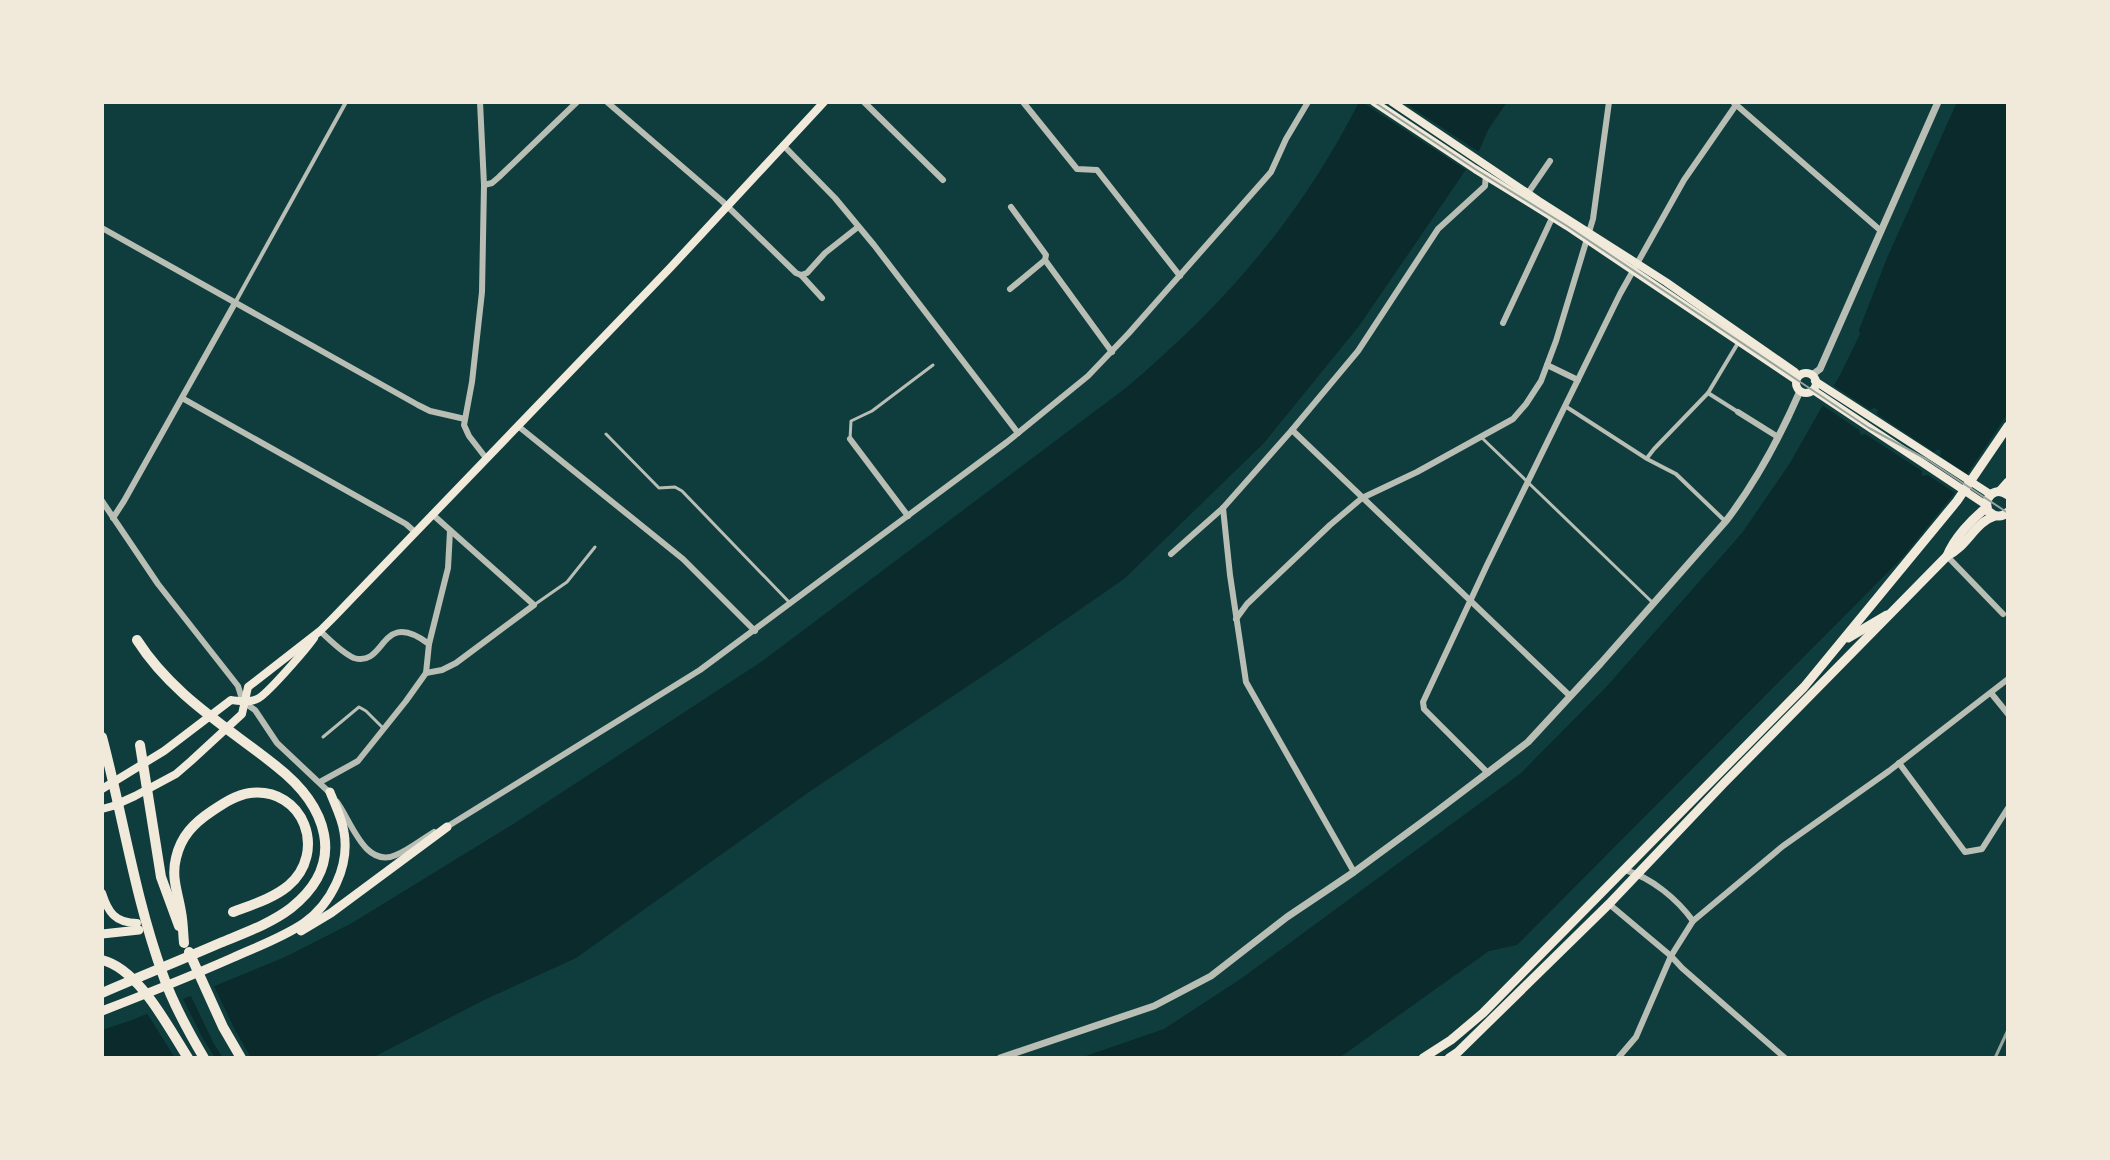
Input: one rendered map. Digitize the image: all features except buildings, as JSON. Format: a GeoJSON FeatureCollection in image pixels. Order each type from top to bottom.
{"type":"FeatureCollection","features":[{"type":"Feature","properties":{"kind":"highway"},"geometry":{"type":"LineString","coordinates":[[102,993],[251,930],[292,907],[316,879],[324,855],[324,832],[314,805],[289,776],[172,684],[137,640]]}},
{"type":"Feature","properties":{"kind":"highway"},"geometry":{"type":"LineString","coordinates":[[102,737],[163,977],[204,1058]]}},
{"type":"Feature","properties":{"kind":"highway"},"geometry":{"type":"LineString","coordinates":[[140,745],[161,877],[184,943],[241,1058]]}},
{"type":"Feature","properties":{"kind":"highway"},"geometry":{"type":"LineString","coordinates":[[184,943],[173,877],[183,837],[196,822],[240,795],[255,792],[278,797],[294,809],[305,825],[307,857],[288,886],[269,898],[233,912]]}},
{"type":"Feature","properties":{"kind":"highway"},"geometry":{"type":"LineString","coordinates":[[102,960],[114,964],[137,983],[188,1058]]}},
{"type":"Feature","properties":{"kind":"main road"},"geometry":{"type":"LineString","coordinates":[[102,789],[164,751],[231,700],[243,702],[258,699],[824,102]]}},
{"type":"Feature","properties":{"kind":"main road"},"geometry":{"type":"LineString","coordinates":[[1374,102],[1528,193],[1635,267],[1726,323],[1798,377]]}},
{"type":"Feature","properties":{"kind":"main road"},"geometry":{"type":"LineString","coordinates":[[1392,102],[1478,164],[1486,175],[1588,236]]}},
{"type":"Feature","properties":{"kind":"main road"},"geometry":{"type":"LineString","coordinates":[[1635,267],[1739,341],[1798,377]]}},
{"type":"Feature","properties":{"kind":"main road"},"geometry":{"type":"LineString","coordinates":[[1798,377],[1807,373],[1817,386],[1973,497],[1994,499]]}},
{"type":"Feature","properties":{"kind":"main road"},"geometry":{"type":"LineString","coordinates":[[1798,377],[1796,386],[1800,391],[1806,393],[1817,386]]}},
{"type":"Feature","properties":{"kind":"main road"},"geometry":{"type":"LineString","coordinates":[[1817,386],[1994,499]]}},
{"type":"Feature","properties":{"kind":"main road"},"geometry":{"type":"LineString","coordinates":[[1423,1058],[1466,1028],[1499,997],[1804,687],[1949,511],[2008,426]]}},
{"type":"Feature","properties":{"kind":"main road"},"geometry":{"type":"LineString","coordinates":[[1449,1058],[1639,874],[1947,556],[1959,537],[2008,482]]}},
{"type":"Feature","properties":{"kind":"main road"},"geometry":{"type":"LineString","coordinates":[[1994,499],[1988,511],[2004,515]]}},
{"type":"Feature","properties":{"kind":"main road"},"geometry":{"type":"LineString","coordinates":[[1947,556],[1956,552],[1983,523],[2004,515]]}},
{"type":"Feature","properties":{"kind":"main road"},"geometry":{"type":"LineString","coordinates":[[1853,652],[1866,626],[1870,605]]}},
{"type":"Feature","properties":{"kind":"main road"},"geometry":{"type":"LineString","coordinates":[[1842,642],[1894,611]]}},
{"type":"Feature","properties":{"kind":"main road"},"geometry":{"type":"LineString","coordinates":[[102,809],[176,774],[242,714],[248,687],[320,631]]}},
{"type":"Feature","properties":{"kind":"main road"},"geometry":{"type":"LineString","coordinates":[[102,1011],[181,981],[304,923],[327,899],[342,869],[346,847],[342,822],[330,792]]}},
{"type":"Feature","properties":{"kind":"main road"},"geometry":{"type":"LineString","coordinates":[[231,959],[272,947],[317,922],[447,827]]}},
{"type":"Feature","properties":{"kind":"main road"},"geometry":{"type":"LineString","coordinates":[[1605,890],[1609,904]]}},
{"type":"Feature","properties":{"kind":"main road"},"geometry":{"type":"LineString","coordinates":[[102,893],[114,917],[138,927]]}},
{"type":"Feature","properties":{"kind":"main road"},"geometry":{"type":"LineString","coordinates":[[102,934],[138,927]]}},
{"type":"Feature","properties":{"kind":"street"},"geometry":{"type":"LineString","coordinates":[[113,518],[346,102]]}},
{"type":"Feature","properties":{"kind":"street"},"geometry":{"type":"LineString","coordinates":[[480,102],[484,185],[482,292],[464,425],[486,458]]}},
{"type":"Feature","properties":{"kind":"street"},"geometry":{"type":"LineString","coordinates":[[484,185],[499,177],[577,102]]}},
{"type":"Feature","properties":{"kind":"street"},"geometry":{"type":"LineString","coordinates":[[607,102],[727,206],[822,298]]}},
{"type":"Feature","properties":{"kind":"street"},"geometry":{"type":"LineString","coordinates":[[864,102],[943,180]]}},
{"type":"Feature","properties":{"kind":"street"},"geometry":{"type":"LineString","coordinates":[[1023,102],[1077,169],[1097,170],[1180,276]]}},
{"type":"Feature","properties":{"kind":"street"},"geometry":{"type":"LineString","coordinates":[[102,501],[158,584],[238,686],[243,702],[255,710],[277,743],[330,792],[364,847],[382,857],[393,857],[447,827],[700,670],[1018,433],[1088,376],[1271,172],[1308,102]]}},
{"type":"Feature","properties":{"kind":"street"},"geometry":{"type":"LineString","coordinates":[[1236,619],[1247,604],[1362,498],[1513,419],[1533,395],[1547,365],[1593,219],[1609,102]]}},
{"type":"Feature","properties":{"kind":"street"},"geometry":{"type":"LineString","coordinates":[[1817,386],[1820,369],[1938,102]]}},
{"type":"Feature","properties":{"kind":"street"},"geometry":{"type":"LineString","coordinates":[[1488,773],[1424,709],[1423,702],[1635,267],[1684,180],[1735,103],[1880,230]]}},
{"type":"Feature","properties":{"kind":"street"},"geometry":{"type":"LineString","coordinates":[[783,145],[835,198],[874,245],[1018,433]]}},
{"type":"Feature","properties":{"kind":"street"},"geometry":{"type":"LineString","coordinates":[[1528,193],[1550,161]]}},
{"type":"Feature","properties":{"kind":"street"},"geometry":{"type":"LineString","coordinates":[[1171,554],[1223,508],[1358,351],[1438,229],[1485,186],[1486,175]]}},
{"type":"Feature","properties":{"kind":"street"},"geometry":{"type":"LineString","coordinates":[[1011,207],[1112,352]]}},
{"type":"Feature","properties":{"kind":"street"},"geometry":{"type":"LineString","coordinates":[[1503,323],[1553,216]]}},
{"type":"Feature","properties":{"kind":"street"},"geometry":{"type":"LineString","coordinates":[[801,275],[858,227]]}},
{"type":"Feature","properties":{"kind":"street"},"geometry":{"type":"LineString","coordinates":[[102,228],[424,408],[465,419]]}},
{"type":"Feature","properties":{"kind":"street"},"geometry":{"type":"LineString","coordinates":[[1010,289],[1045,260]]}},
{"type":"Feature","properties":{"kind":"street"},"geometry":{"type":"LineString","coordinates":[[1647,459],[1708,393],[1739,341]]}},
{"type":"Feature","properties":{"kind":"street"},"geometry":{"type":"LineString","coordinates":[[1547,365],[1578,380]]}},
{"type":"Feature","properties":{"kind":"street"},"geometry":{"type":"LineString","coordinates":[[1000,1058],[1154,1006],[1211,976],[1528,742],[1726,521],[1744,497],[1800,391]]}},
{"type":"Feature","properties":{"kind":"street"},"geometry":{"type":"LineString","coordinates":[[1708,393],[1778,437]]}},
{"type":"Feature","properties":{"kind":"street"},"geometry":{"type":"LineString","coordinates":[[182,398],[406,524],[415,532]]}},
{"type":"Feature","properties":{"kind":"street"},"geometry":{"type":"LineString","coordinates":[[1565,406],[1676,474],[1726,521]]}},
{"type":"Feature","properties":{"kind":"street"},"geometry":{"type":"LineString","coordinates":[[518,426],[683,559],[755,631]]}},
{"type":"Feature","properties":{"kind":"street"},"geometry":{"type":"LineString","coordinates":[[1292,430],[1570,696]]}},
{"type":"Feature","properties":{"kind":"street"},"geometry":{"type":"LineString","coordinates":[[850,439],[908,516]]}},
{"type":"Feature","properties":{"kind":"street"},"geometry":{"type":"LineString","coordinates":[[1223,508],[1246,682],[1354,872]]}},
{"type":"Feature","properties":{"kind":"street"},"geometry":{"type":"LineString","coordinates":[[426,673],[456,663],[534,605],[432,514]]}},
{"type":"Feature","properties":{"kind":"street"},"geometry":{"type":"LineString","coordinates":[[320,782],[358,761],[426,673],[429,644],[448,568],[450,531]]}},
{"type":"Feature","properties":{"kind":"street"},"geometry":{"type":"LineString","coordinates":[[1947,556],[2003,614]]}},
{"type":"Feature","properties":{"kind":"street"},"geometry":{"type":"LineString","coordinates":[[320,631],[358,658],[369,656],[399,632],[415,634],[429,644]]}},
{"type":"Feature","properties":{"kind":"street"},"geometry":{"type":"LineString","coordinates":[[1618,1058],[1636,1037],[1671,956],[1693,921],[1783,846],[1899,763],[2008,679]]}},
{"type":"Feature","properties":{"kind":"street"},"geometry":{"type":"LineString","coordinates":[[1991,693],[2008,714]]}},
{"type":"Feature","properties":{"kind":"street"},"geometry":{"type":"LineString","coordinates":[[1899,763],[1965,852],[1982,849],[2008,808]]}},
{"type":"Feature","properties":{"kind":"street"},"geometry":{"type":"LineString","coordinates":[[1649,880],[1650,862]]}},
{"type":"Feature","properties":{"kind":"street"},"geometry":{"type":"LineString","coordinates":[[1625,870],[1649,880],[1686,911],[1693,921]]}},
{"type":"Feature","properties":{"kind":"street"},"geometry":{"type":"LineString","coordinates":[[1609,904],[1785,1058]]}},
{"type":"Feature","properties":{"kind":"lane"},"geometry":{"type":"LineString","coordinates":[[946,356],[954,349]]}},
{"type":"Feature","properties":{"kind":"lane"},"geometry":{"type":"LineString","coordinates":[[850,439],[851,421],[872,411],[933,365]]}},
{"type":"Feature","properties":{"kind":"lane"},"geometry":{"type":"LineString","coordinates":[[606,434],[659,488],[675,487],[682,491],[791,604]]}},
{"type":"Feature","properties":{"kind":"lane"},"geometry":{"type":"LineString","coordinates":[[1481,437],[1654,604]]}},
{"type":"Feature","properties":{"kind":"lane"},"geometry":{"type":"LineString","coordinates":[[534,605],[570,579],[595,547]]}},
{"type":"Feature","properties":{"kind":"lane"},"geometry":{"type":"LineString","coordinates":[[323,737],[359,707],[384,729]]}},
{"type":"Feature","properties":{"kind":"water"},"geometry":{"type":"Polygon","coordinates":[[[1359,102],[1507,102],[1488,130],[1480,149],[1359,326],[1264,443],[1124,579],[809,792],[576,958],[484,1000],[372,1058],[102,1058],[102,1030],[285,957],[352,923],[518,821],[761,662],[1127,387],[1197,323],[1258,256],[1312,184],[1359,102]]]}},
{"type":"Feature","properties":{"kind":"water"},"geometry":{"type":"Polygon","coordinates":[[[1957,102],[2008,102],[2008,413],[1954,494],[1903,557],[1517,945],[1489,951],[1339,1058],[1080,1058],[1164,1029],[1242,978],[1521,773],[1608,685],[1742,533],[1790,463],[1860,334],[1887,258],[1957,102]]]}},
{"type":"Feature","properties":{"kind":"pier"},"geometry":{"type":"Polygon","coordinates":[[[1362,102],[1403,102],[1482,154],[1469,172],[1362,102]]]}},
{"type":"Feature","properties":{"kind":"pier"},"geometry":{"type":"Polygon","coordinates":[[[1830,383],[1870,410],[1878,410],[1877,414],[1934,452],[1938,449],[1940,456],[1970,476],[1958,495],[1928,475],[1922,476],[1922,471],[1865,434],[1861,435],[1859,430],[1819,403],[1830,383]]]}},
{"type":"Feature","properties":{"kind":"pier"},"geometry":{"type":"Polygon","coordinates":[[[212,982],[251,1058],[223,1058],[213,1042],[189,992],[212,982]]]}},
{"type":"Feature","properties":{"kind":"pier"},"geometry":{"type":"Polygon","coordinates":[[[181,995],[215,1058],[175,1058],[145,1010],[181,995]]]}},
{"type":"Feature","properties":{"kind":"tram line"},"geometry":{"type":"LineString","coordinates":[[1374,102],[1567,226],[1869,428],[1928,460],[2008,513]]}},
{"type":"Feature","properties":{"kind":"railway"},"geometry":{"type":"LineString","coordinates":[[1995,1058],[2008,1030]]}}]}
